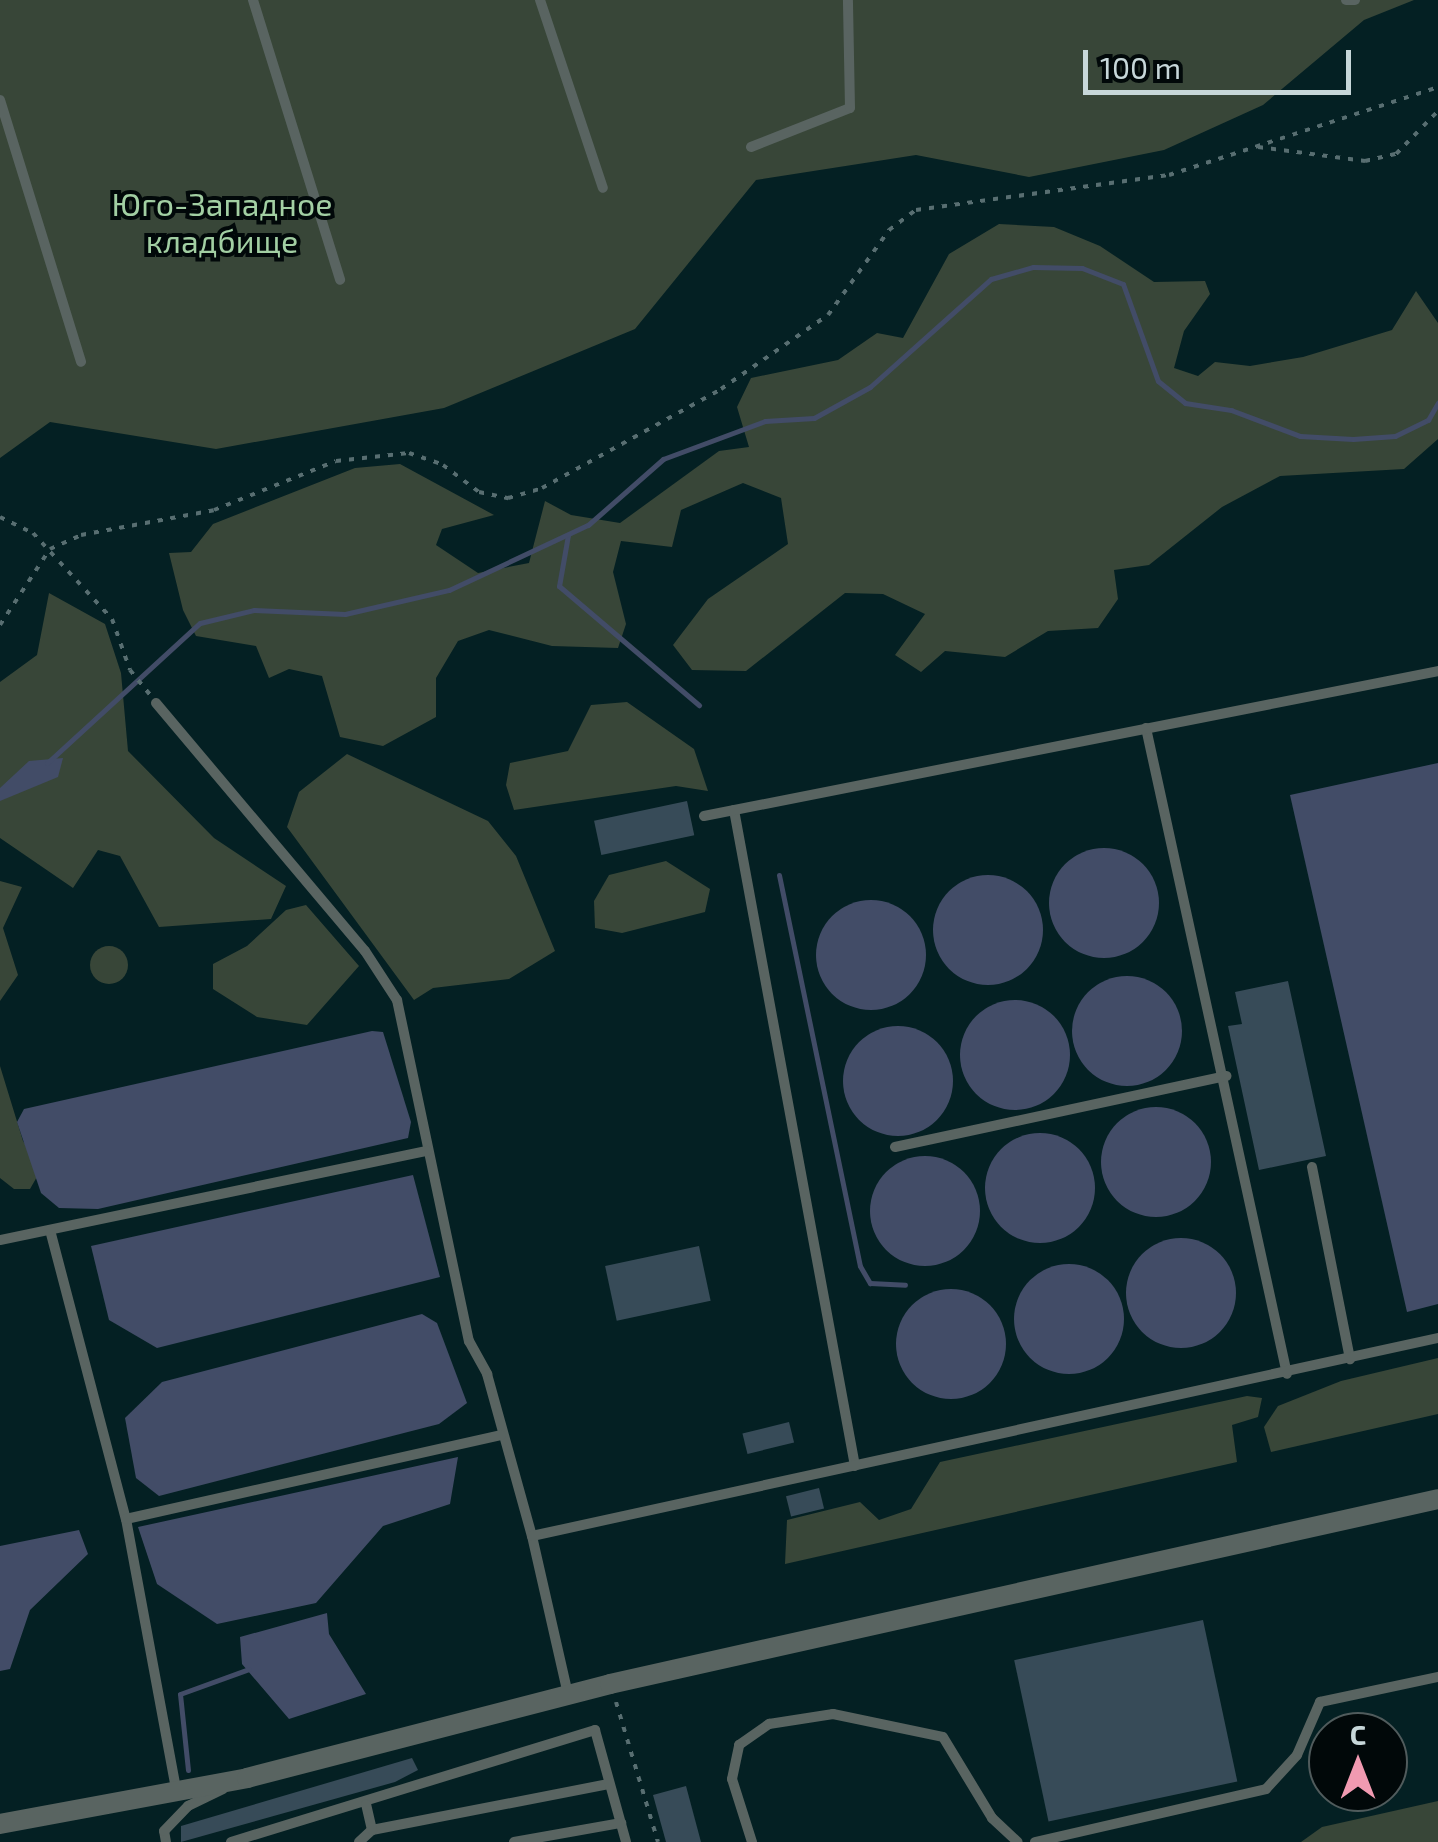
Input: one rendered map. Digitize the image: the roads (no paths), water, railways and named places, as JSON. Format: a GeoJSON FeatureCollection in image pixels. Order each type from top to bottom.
{"type":"FeatureCollection","features":[{"type":"Feature","properties":{"kind":"street"},"geometry":{"type":"LineString","coordinates":[[0,1824],[176,1788],[247,1778],[610,1684],[1438,1499]]}},
{"type":"Feature","properties":{"kind":"lane"},"geometry":{"type":"LineString","coordinates":[[253,0],[340,280]]}},
{"type":"Feature","properties":{"kind":"lane"},"geometry":{"type":"LineString","coordinates":[[540,0],[603,188]]}},
{"type":"Feature","properties":{"kind":"lane"},"geometry":{"type":"LineString","coordinates":[[751,147],[850,108],[848,0]]}},
{"type":"Feature","properties":{"kind":"lane"},"geometry":{"type":"LineString","coordinates":[[1346,0],[1356,0]]}},
{"type":"Feature","properties":{"kind":"lane"},"geometry":{"type":"LineString","coordinates":[[0,100],[81,362]]}},
{"type":"Feature","properties":{"kind":"lane"},"geometry":{"type":"LineString","coordinates":[[704,816],[1438,672]]}},
{"type":"Feature","properties":{"kind":"lane"},"geometry":{"type":"LineString","coordinates":[[156,703],[365,951],[396,1000],[469,1341],[532,1536],[568,1694]]}},
{"type":"Feature","properties":{"kind":"lane"},"geometry":{"type":"LineString","coordinates":[[1146,728],[1226,1076],[1287,1374]]}},
{"type":"Feature","properties":{"kind":"lane"},"geometry":{"type":"LineString","coordinates":[[734,810],[855,1466]]}},
{"type":"Feature","properties":{"kind":"lane"},"geometry":{"type":"LineString","coordinates":[[895,1147],[1226,1076]]}},
{"type":"Feature","properties":{"kind":"lane"},"geometry":{"type":"LineString","coordinates":[[0,1240],[427,1150]]}},
{"type":"Feature","properties":{"kind":"lane"},"geometry":{"type":"LineString","coordinates":[[1312,1167],[1350,1359]]}},
{"type":"Feature","properties":{"kind":"lane"},"geometry":{"type":"LineString","coordinates":[[50,1230],[126,1518],[176,1788]]}},
{"type":"Feature","properties":{"kind":"lane"},"geometry":{"type":"LineString","coordinates":[[532,1536],[1438,1338]]}},
{"type":"Feature","properties":{"kind":"lane"},"geometry":{"type":"LineString","coordinates":[[126,1518],[502,1435]]}},
{"type":"Feature","properties":{"kind":"lane"},"geometry":{"type":"LineString","coordinates":[[1036,1842],[1266,1789],[1297,1754],[1320,1702],[1438,1677]]}},
{"type":"Feature","properties":{"kind":"lane"},"geometry":{"type":"LineString","coordinates":[[752,1842],[732,1779],[739,1745],[769,1724],[833,1714],[944,1737],[992,1818],[1018,1842]]}},
{"type":"Feature","properties":{"kind":"lane"},"geometry":{"type":"LineString","coordinates":[[231,1842],[366,1805],[595,1730],[626,1842]]}},
{"type":"Feature","properties":{"kind":"lane"},"geometry":{"type":"LineString","coordinates":[[166,1842],[164,1831],[188,1806],[247,1778]]}},
{"type":"Feature","properties":{"kind":"lane"},"geometry":{"type":"LineString","coordinates":[[359,1842],[372,1830],[609,1784]]}},
{"type":"Feature","properties":{"kind":"lane"},"geometry":{"type":"LineString","coordinates":[[366,1805],[372,1830]]}},
{"type":"Feature","properties":{"kind":"lane"},"geometry":{"type":"LineString","coordinates":[[514,1842],[621,1823]]}},
{"type":"Feature","properties":{"kind":"water"},"geometry":{"type":"Polygon","coordinates":[[[63,758],[58,777],[0,801],[0,788],[29,761],[63,758]]]}},
{"type":"Feature","properties":{"kind":"water"},"geometry":{"type":"Polygon","coordinates":[[[1438,763],[1438,1304],[1407,1312],[1290,795],[1438,763]]]}},
{"type":"Feature","properties":{"kind":"water"},"geometry":{"type":"Polygon","coordinates":[[[1104,848],[1125,852],[1143,864],[1155,882],[1159,903],[1155,924],[1143,942],[1125,954],[1104,958],[1083,954],[1065,942],[1053,924],[1049,903],[1053,882],[1065,864],[1083,852],[1104,848]]]}},
{"type":"Feature","properties":{"kind":"water"},"geometry":{"type":"Polygon","coordinates":[[[988,875],[1009,879],[1027,891],[1039,909],[1043,930],[1039,951],[1027,969],[1009,981],[988,985],[967,981],[949,969],[937,951],[933,930],[937,909],[949,891],[967,879],[988,875]]]}},
{"type":"Feature","properties":{"kind":"water"},"geometry":{"type":"Polygon","coordinates":[[[871,900],[892,904],[910,916],[922,934],[926,955],[922,976],[910,994],[892,1006],[871,1010],[850,1006],[832,994],[820,976],[816,955],[820,934],[832,916],[850,904],[871,900]]]}},
{"type":"Feature","properties":{"kind":"water"},"geometry":{"type":"Polygon","coordinates":[[[1127,976],[1148,980],[1166,992],[1178,1010],[1182,1031],[1178,1052],[1166,1070],[1148,1082],[1127,1086],[1106,1082],[1088,1070],[1076,1052],[1072,1031],[1076,1010],[1088,992],[1106,980],[1127,976]]]}},
{"type":"Feature","properties":{"kind":"water"},"geometry":{"type":"Polygon","coordinates":[[[1015,1000],[1036,1004],[1054,1016],[1066,1034],[1070,1055],[1066,1076],[1054,1094],[1036,1106],[1015,1110],[994,1106],[976,1094],[964,1076],[960,1055],[964,1034],[976,1016],[994,1004],[1015,1000]]]}},
{"type":"Feature","properties":{"kind":"water"},"geometry":{"type":"Polygon","coordinates":[[[898,1026],[919,1031],[937,1042],[948,1060],[953,1081],[948,1102],[937,1120],[919,1131],[898,1136],[877,1131],[859,1120],[848,1102],[843,1081],[848,1060],[859,1042],[877,1031],[898,1026]]]}},
{"type":"Feature","properties":{"kind":"water"},"geometry":{"type":"Polygon","coordinates":[[[372,1031],[383,1032],[411,1122],[408,1138],[98,1209],[59,1208],[41,1193],[17,1122],[24,1109],[372,1031]]]}},
{"type":"Feature","properties":{"kind":"water"},"geometry":{"type":"Polygon","coordinates":[[[1156,1107],[1177,1111],[1195,1123],[1207,1141],[1211,1162],[1207,1183],[1195,1201],[1177,1213],[1156,1217],[1135,1213],[1117,1201],[1105,1183],[1101,1162],[1105,1141],[1117,1123],[1135,1111],[1156,1107]]]}},
{"type":"Feature","properties":{"kind":"water"},"geometry":{"type":"Polygon","coordinates":[[[1040,1133],[1061,1137],[1079,1149],[1091,1167],[1095,1188],[1091,1209],[1079,1227],[1061,1239],[1040,1243],[1019,1239],[1001,1227],[989,1209],[985,1188],[989,1167],[1001,1149],[1019,1137],[1040,1133]]]}},
{"type":"Feature","properties":{"kind":"water"},"geometry":{"type":"Polygon","coordinates":[[[925,1156],[946,1160],[964,1172],[976,1190],[980,1211],[976,1232],[964,1250],[946,1262],[925,1266],[904,1262],[886,1250],[874,1232],[870,1211],[874,1190],[886,1172],[904,1160],[925,1156]]]}},
{"type":"Feature","properties":{"kind":"water"},"geometry":{"type":"Polygon","coordinates":[[[413,1175],[440,1277],[157,1348],[109,1320],[91,1246],[413,1175]]]}},
{"type":"Feature","properties":{"kind":"water"},"geometry":{"type":"Polygon","coordinates":[[[1181,1238],[1202,1242],[1220,1254],[1232,1272],[1236,1293],[1232,1314],[1220,1332],[1202,1344],[1181,1348],[1160,1344],[1142,1332],[1130,1314],[1126,1293],[1130,1272],[1142,1254],[1160,1242],[1181,1238]]]}},
{"type":"Feature","properties":{"kind":"water"},"geometry":{"type":"Polygon","coordinates":[[[1069,1264],[1090,1268],[1108,1280],[1120,1298],[1124,1319],[1120,1340],[1108,1358],[1090,1370],[1069,1374],[1048,1370],[1030,1358],[1018,1340],[1014,1319],[1018,1298],[1030,1280],[1048,1268],[1069,1264]]]}},
{"type":"Feature","properties":{"kind":"water"},"geometry":{"type":"Polygon","coordinates":[[[951,1289],[972,1293],[990,1305],[1002,1323],[1006,1344],[1002,1365],[990,1383],[972,1395],[951,1399],[930,1395],[912,1383],[900,1365],[896,1344],[900,1323],[912,1305],[930,1293],[951,1289]]]}},
{"type":"Feature","properties":{"kind":"water"},"geometry":{"type":"Polygon","coordinates":[[[422,1314],[437,1323],[467,1403],[439,1424],[159,1496],[136,1478],[125,1418],[162,1382],[422,1314]]]}},
{"type":"Feature","properties":{"kind":"water"},"geometry":{"type":"Polygon","coordinates":[[[458,1457],[450,1504],[383,1526],[316,1603],[217,1624],[157,1584],[138,1527],[458,1457]]]}},
{"type":"Feature","properties":{"kind":"water"},"geometry":{"type":"Polygon","coordinates":[[[79,1530],[88,1554],[30,1610],[10,1669],[0,1671],[0,1546],[79,1530]]]}},
{"type":"Feature","properties":{"kind":"water"},"geometry":{"type":"Polygon","coordinates":[[[327,1613],[329,1634],[366,1694],[289,1719],[242,1664],[240,1637],[327,1613]]]}},
{"type":"Feature","properties":{"kind":"waterway"},"geometry":{"type":"LineString","coordinates":[[47,763],[200,623],[254,610],[345,614],[449,590],[588,525],[663,459],[765,421],[814,418],[870,387],[991,279],[1033,267],[1082,268],[1123,284],[1158,381],[1185,403],[1231,410],[1300,436],[1353,439],[1395,436],[1428,420],[1438,403]]}},
{"type":"Feature","properties":{"kind":"waterway"},"geometry":{"type":"LineString","coordinates":[[568,535],[559,586],[699,705]]}},
{"type":"Feature","properties":{"kind":"waterway"},"geometry":{"type":"LineString","coordinates":[[779,875],[860,1266],[870,1283],[905,1285]]}},
{"type":"Feature","properties":{"kind":"waterway"},"geometry":{"type":"LineString","coordinates":[[188,1770],[180,1694],[249,1669]]}},
{"type":"Feature","properties":{"kind":"park label","name":"Юго-Западное кладбище"},"geometry":{"type":"Point","coordinates":[222,222]}}]}
